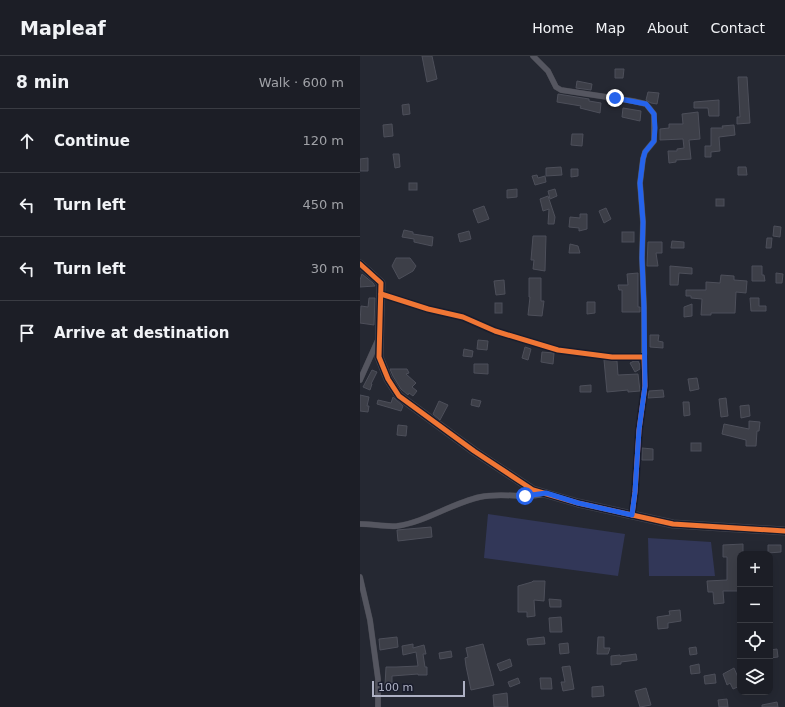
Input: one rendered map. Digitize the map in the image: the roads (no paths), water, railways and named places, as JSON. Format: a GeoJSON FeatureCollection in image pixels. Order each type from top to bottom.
{"type":"FeatureCollection","features":[{"type":"Feature","properties":{"kind":"street"},"geometry":{"type":"LineString","coordinates":[[533,56],[548,71],[556,87],[561,90],[646,104],[654,114],[654,141],[645,152],[640,183],[643,222],[642,258],[645,386],[639,430],[632,515]]}},
{"type":"Feature","properties":{"kind":"street"},"geometry":{"type":"LineString","coordinates":[[360,264],[381,283],[379,357],[388,379],[399,396],[480,455],[533,490],[578,503],[673,524],[785,531]]}},
{"type":"Feature","properties":{"kind":"street"},"geometry":{"type":"LineString","coordinates":[[381,294],[428,310],[464,317],[495,331],[558,350],[612,357],[644,356]]}},
{"type":"Feature","properties":{"kind":"street"},"geometry":{"type":"LineString","coordinates":[[360,380],[380,335]]}},
{"type":"Feature","properties":{"kind":"street"},"geometry":{"type":"LineString","coordinates":[[360,524],[396,526],[420,520],[457,504],[480,497],[498,494],[525,496],[546,493]]}},
{"type":"Feature","properties":{"kind":"street"},"geometry":{"type":"LineString","coordinates":[[360,578],[370,620],[378,678],[378,707]]}},
{"type":"Feature","properties":{"kind":"water"},"geometry":{"type":"Polygon","coordinates":[[[488,514],[625,534],[618,576],[484,558],[488,514]]]}},
{"type":"Feature","properties":{"kind":"water"},"geometry":{"type":"Polygon","coordinates":[[[648,538],[711,542],[715,576],[649,576],[648,538]]]}}]}
